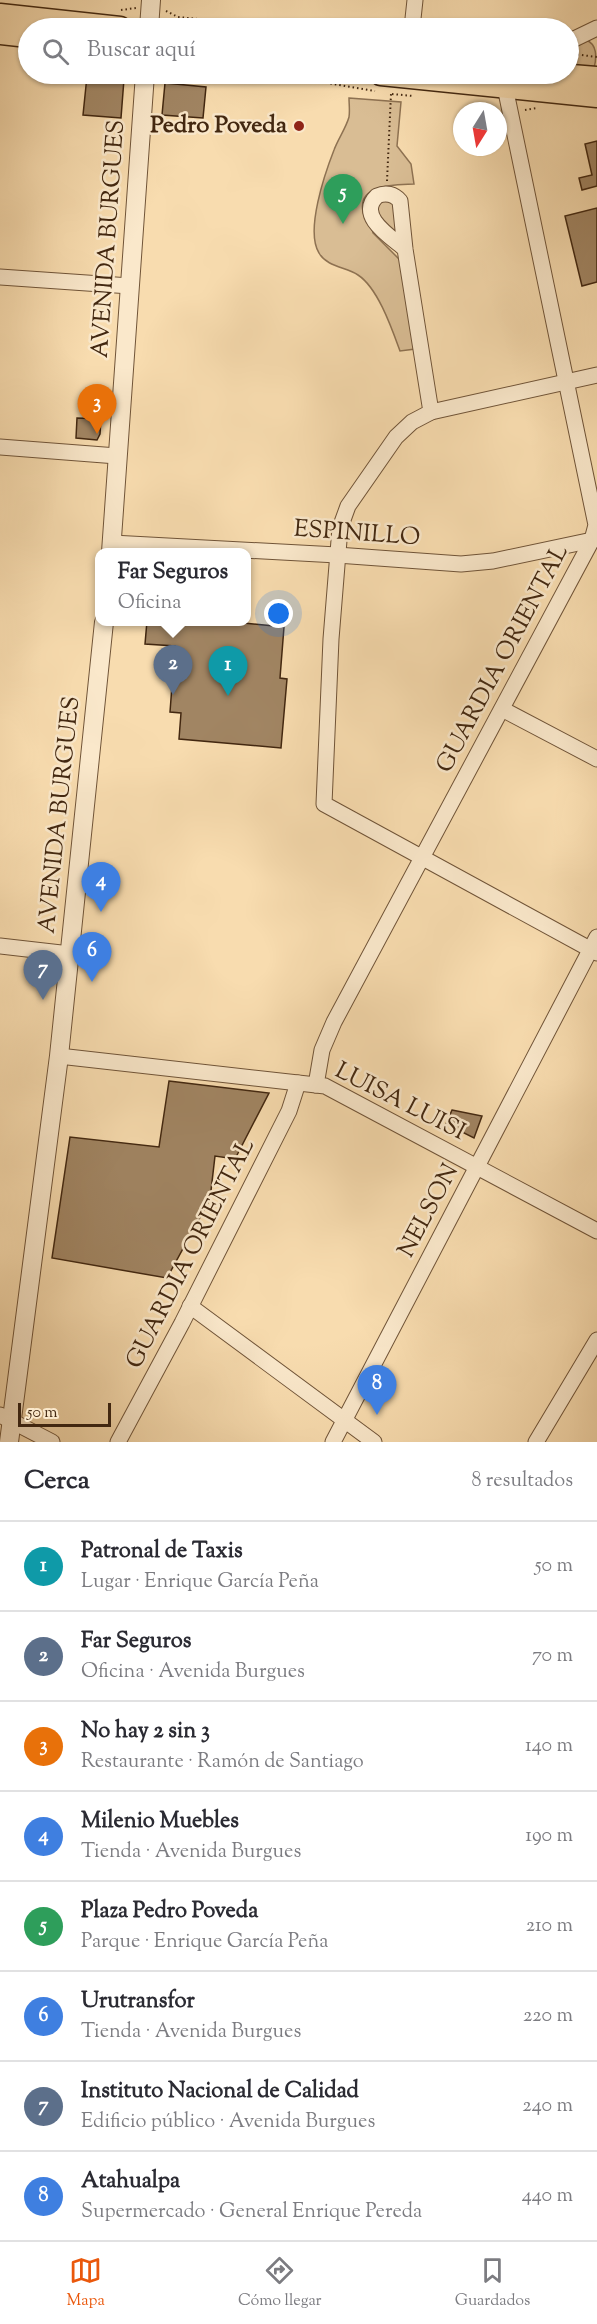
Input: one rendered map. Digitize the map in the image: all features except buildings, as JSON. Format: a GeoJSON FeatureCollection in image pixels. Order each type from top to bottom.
{"type":"FeatureCollection","features":[{"type":"Feature","properties":{"kind":"main road"},"geometry":{"type":"LineString","coordinates":[[0,15],[28,18]]}},
{"type":"Feature","properties":{"kind":"main road"},"geometry":{"type":"LineString","coordinates":[[0,33],[18,35]]}},
{"type":"Feature","properties":{"kind":"main road"},"geometry":{"type":"LineString","coordinates":[[579,77],[597,78]]}},
{"type":"Feature","properties":{"kind":"main road"},"geometry":{"type":"LineString","coordinates":[[477,84],[597,96]]}},
{"type":"Feature","properties":{"kind":"street"},"geometry":{"type":"LineString","coordinates":[[150,18],[151,0]]}},
{"type":"Feature","properties":{"kind":"street"},"geometry":{"type":"LineString","coordinates":[[413,18],[415,0]]}},
{"type":"Feature","properties":{"kind":"street"},"geometry":{"type":"LineString","coordinates":[[579,37],[597,28]]}},
{"type":"Feature","properties":{"kind":"street","name":"AVENIDA BURGUES"},"geometry":{"type":"LineString","coordinates":[[112,548],[144,84]]}},
{"type":"Feature","properties":{"kind":"street","name":"GUARDIA ORIENTAL"},"geometry":{"type":"LineString","coordinates":[[316,1085],[322,1050],[334,1022],[595,540],[596,525],[504,87]]}},
{"type":"Feature","properties":{"kind":"street"},"geometry":{"type":"LineString","coordinates":[[405,249],[375,222],[370,211],[372,200],[377,196],[386,193],[400,201],[405,249],[431,412]]}},
{"type":"Feature","properties":{"kind":"street"},"geometry":{"type":"LineString","coordinates":[[0,277],[130,286]]}},
{"type":"Feature","properties":{"kind":"street"},"geometry":{"type":"LineString","coordinates":[[595,946],[423,858],[324,804],[337,555],[340,528],[348,506],[396,436],[412,422],[431,412],[597,375]]}},
{"type":"Feature","properties":{"kind":"street"},"geometry":{"type":"LineString","coordinates":[[0,447],[117,456]]}},
{"type":"Feature","properties":{"kind":"street","name":"ESPINILLO"},"geometry":{"type":"LineString","coordinates":[[251,552],[479,563],[595,540]]}},
{"type":"Feature","properties":{"kind":"street","name":"AVENIDA BURGUES"},"geometry":{"type":"LineString","coordinates":[[9,1442],[6,1418],[59,1056],[103,626]]}},
{"type":"Feature","properties":{"kind":"street"},"geometry":{"type":"LineString","coordinates":[[502,709],[597,759]]}},
{"type":"Feature","properties":{"kind":"street"},"geometry":{"type":"LineString","coordinates":[[0,946],[70,954]]}},
{"type":"Feature","properties":{"kind":"street","name":"NELSON"},"geometry":{"type":"LineString","coordinates":[[333,1442],[595,946]]}},
{"type":"Feature","properties":{"kind":"street","name":"LUISA LUISI"},"geometry":{"type":"LineString","coordinates":[[59,1056],[316,1085],[332,1090],[597,1231]]}},
{"type":"Feature","properties":{"kind":"street","name":"GUARDIA ORIENTAL"},"geometry":{"type":"LineString","coordinates":[[118,1442],[190,1306],[288,1111],[298,1083]]}},
{"type":"Feature","properties":{"kind":"street"},"geometry":{"type":"LineString","coordinates":[[190,1306],[374,1442]]}},
{"type":"Feature","properties":{"kind":"street"},"geometry":{"type":"LineString","coordinates":[[536,1442],[597,1340]]}},
{"type":"Feature","properties":{"kind":"street"},"geometry":{"type":"LineString","coordinates":[[6,1418],[52,1442]]}},
{"type":"Feature","properties":{"kind":"path"},"geometry":{"type":"LineString","coordinates":[[579,55],[597,57]]}},
{"type":"Feature","properties":{"kind":"path"},"geometry":{"type":"LineString","coordinates":[[386,193],[387,84]]}},
{"type":"Feature","properties":{"kind":"shaded area"},"geometry":{"type":"Polygon","coordinates":[[[586,40],[592,45],[596,60],[594,68],[579,67],[579,44],[586,40]]]}},
{"type":"Feature","properties":{"kind":"shaded area"},"geometry":{"type":"Polygon","coordinates":[[[349,98],[401,102],[397,146],[411,164],[414,184],[389,186],[372,191],[363,203],[363,212],[373,233],[400,260],[415,349],[400,351],[384,310],[372,289],[358,275],[322,258],[315,243],[315,217],[318,202],[330,160],[349,117],[349,98]]]}},
{"type":"Feature","properties":{"kind":"shaded area"},"geometry":{"type":"Polygon","coordinates":[[[382,201],[393,202],[399,230],[395,233],[381,221],[377,207],[382,201]]]}},
{"type":"Feature","properties":{"kind":"place","name":"Pedro Poveda"},"geometry":{"type":"Point","coordinates":[299,126]}},
{"type":"Feature","properties":{"kind":"place","name":"Plaza Pedro Poveda"},"geometry":{"type":"Point","coordinates":[343,224]}},
{"type":"Feature","properties":{"kind":"place","name":"No hay 2 sin 3"},"geometry":{"type":"Point","coordinates":[97,434]}},
{"type":"Feature","properties":{"kind":"place","name":"Far Seguros"},"geometry":{"type":"Point","coordinates":[173,695]}},
{"type":"Feature","properties":{"kind":"place","name":"Patronal de Taxis"},"geometry":{"type":"Point","coordinates":[228,696]}},
{"type":"Feature","properties":{"kind":"place","name":"Milenio Muebles"},"geometry":{"type":"Point","coordinates":[101,912]}},
{"type":"Feature","properties":{"kind":"place","name":"Urutransfor"},"geometry":{"type":"Point","coordinates":[92,982]}},
{"type":"Feature","properties":{"kind":"place","name":"Instituto Nacional de Calidad"},"geometry":{"type":"Point","coordinates":[43,1000]}},
{"type":"Feature","properties":{"kind":"place","name":"Atahualpa"},"geometry":{"type":"Point","coordinates":[377,1415]}}]}
